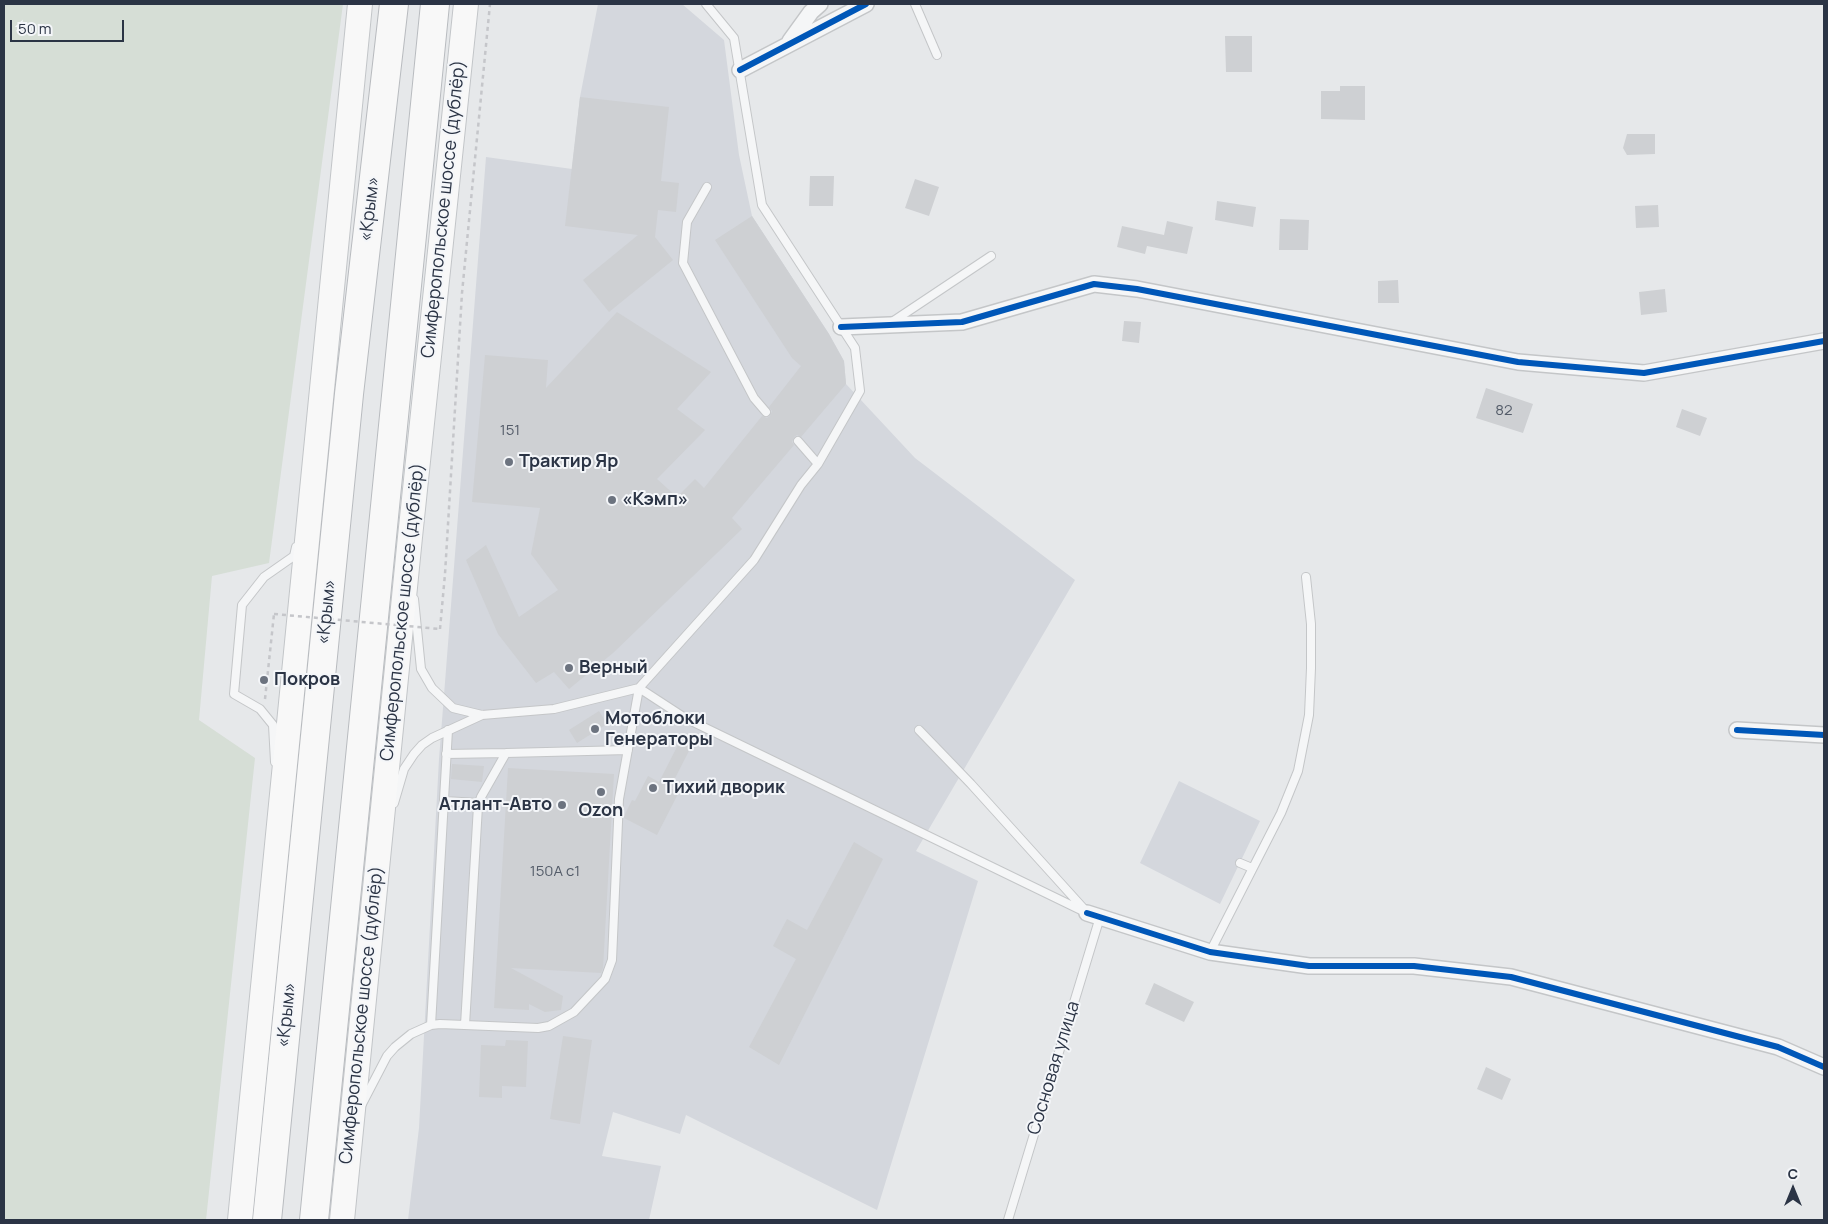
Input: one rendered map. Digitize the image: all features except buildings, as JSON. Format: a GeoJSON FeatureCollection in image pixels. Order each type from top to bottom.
{"type":"FeatureCollection","features":[{"type":"Feature","properties":{"kind":"highway","name":"«Крым»"},"geometry":{"type":"LineString","coordinates":[[267,1220],[349,394],[394,4]]}},
{"type":"Feature","properties":{"kind":"highway"},"geometry":{"type":"LineString","coordinates":[[314,1220],[435,4]]}},
{"type":"Feature","properties":{"kind":"main road"},"geometry":{"type":"LineString","coordinates":[[240,1220],[360,4]]}},
{"type":"Feature","properties":{"kind":"main road","name":"Симферопольское шоссе (дублёр)"},"geometry":{"type":"LineString","coordinates":[[342,1220],[409,548],[466,4]]}},
{"type":"Feature","properties":{"kind":"street"},"geometry":{"type":"LineString","coordinates":[[788,45],[811,12],[820,4]]}},
{"type":"Feature","properties":{"kind":"street"},"geometry":{"type":"LineString","coordinates":[[740,70],[866,4]]}},
{"type":"Feature","properties":{"kind":"street"},"geometry":{"type":"LineString","coordinates":[[841,327],[962,322],[1094,284],[1137,289],[1518,362],[1644,373],[1824,342]]}},
{"type":"Feature","properties":{"kind":"street"},"geometry":{"type":"LineString","coordinates":[[1737,730],[1824,736]]}},
{"type":"Feature","properties":{"kind":"street"},"geometry":{"type":"LineString","coordinates":[[1093,915],[1210,952],[1309,966],[1414,966],[1511,977],[1778,1047],[1824,1067]]}},
{"type":"Feature","properties":{"kind":"lane"},"geometry":{"type":"LineString","coordinates":[[352,1124],[387,1056],[412,1034],[431,1025],[538,1028],[548,1026],[574,1012],[605,979],[612,960],[618,811],[639,688],[754,560],[801,485],[818,464],[860,392],[855,348],[762,205],[734,38],[706,4]]}},
{"type":"Feature","properties":{"kind":"lane"},"geometry":{"type":"LineString","coordinates":[[915,4],[937,55]]}},
{"type":"Feature","properties":{"kind":"lane"},"geometry":{"type":"LineString","coordinates":[[707,187],[687,222],[683,263],[754,398],[766,412]]}},
{"type":"Feature","properties":{"kind":"lane"},"geometry":{"type":"LineString","coordinates":[[888,325],[990,256]]}},
{"type":"Feature","properties":{"kind":"lane"},"geometry":{"type":"LineString","coordinates":[[798,441],[818,464]]}},
{"type":"Feature","properties":{"kind":"lane"},"geometry":{"type":"LineString","coordinates":[[279,830],[273,725],[260,710],[234,694],[242,605],[264,577],[294,556],[315,459]]}},
{"type":"Feature","properties":{"kind":"lane"},"geometry":{"type":"LineString","coordinates":[[409,548],[421,670],[432,688],[453,708],[482,715],[554,709],[639,688],[685,718],[1093,915]]}},
{"type":"Feature","properties":{"kind":"lane"},"geometry":{"type":"LineString","coordinates":[[1210,952],[1280,813],[1298,771],[1309,715],[1311,624],[1306,577]]}},
{"type":"Feature","properties":{"kind":"lane"},"geometry":{"type":"LineString","coordinates":[[378,853],[404,769],[422,745],[448,730],[482,715]]}},
{"type":"Feature","properties":{"kind":"lane"},"geometry":{"type":"LineString","coordinates":[[431,1025],[448,730]]}},
{"type":"Feature","properties":{"kind":"lane"},"geometry":{"type":"LineString","coordinates":[[919,730],[1093,915]]}},
{"type":"Feature","properties":{"kind":"lane"},"geometry":{"type":"LineString","coordinates":[[446,754],[628,750]]}},
{"type":"Feature","properties":{"kind":"lane"},"geometry":{"type":"LineString","coordinates":[[465,1025],[479,803],[506,753]]}},
{"type":"Feature","properties":{"kind":"lane"},"geometry":{"type":"LineString","coordinates":[[444,801],[479,803]]}},
{"type":"Feature","properties":{"kind":"lane"},"geometry":{"type":"LineString","coordinates":[[1240,863],[1252,868]]}},
{"type":"Feature","properties":{"kind":"lane","name":"Сосновая улица"},"geometry":{"type":"LineString","coordinates":[[1008,1220],[1093,915]]}},
{"type":"Feature","properties":{"kind":"path"},"geometry":{"type":"LineString","coordinates":[[264,714],[274,614],[440,629],[462,293],[490,4]]}},
{"type":"Feature","properties":{"kind":"shaded area"},"geometry":{"type":"Polygon","coordinates":[[[4,4],[343,4],[269,563],[212,576],[199,720],[255,758],[206,1220],[4,1220],[4,4]]]}},
{"type":"Feature","properties":{"kind":"shaded area"},"geometry":{"type":"Polygon","coordinates":[[[598,4],[682,4],[724,40],[739,155],[752,216],[829,334],[844,361],[846,384],[915,458],[1075,580],[916,851],[978,881],[877,1210],[686,1115],[680,1134],[613,1112],[602,1156],[661,1166],[649,1220],[408,1220],[419,1128],[439,759],[486,157],[572,169],[580,97],[598,4]]]}},
{"type":"Feature","properties":{"kind":"shaded area"},"geometry":{"type":"Polygon","coordinates":[[[1179,781],[1260,821],[1220,904],[1140,863],[1179,781]]]}},
{"type":"Feature","properties":{"kind":"cycle path"},"geometry":{"type":"LineString","coordinates":[[740,70],[866,4]]}},
{"type":"Feature","properties":{"kind":"cycle path"},"geometry":{"type":"LineString","coordinates":[[841,327],[962,322],[1094,284],[1137,289],[1518,362],[1644,373],[1824,341]]}},
{"type":"Feature","properties":{"kind":"cycle path"},"geometry":{"type":"LineString","coordinates":[[1737,730],[1824,735]]}},
{"type":"Feature","properties":{"kind":"cycle path"},"geometry":{"type":"LineString","coordinates":[[1087,913],[1210,952],[1309,966],[1414,966],[1511,977],[1778,1047],[1824,1067]]}},
{"type":"Feature","properties":{"kind":"place","name":"Трактир Яр"},"geometry":{"type":"Point","coordinates":[509,462]}},
{"type":"Feature","properties":{"kind":"place","name":"«Кэмп»"},"geometry":{"type":"Point","coordinates":[612,500]}},
{"type":"Feature","properties":{"kind":"place","name":"Верный"},"geometry":{"type":"Point","coordinates":[569,668]}},
{"type":"Feature","properties":{"kind":"place","name":"Покров"},"geometry":{"type":"Point","coordinates":[264,680]}},
{"type":"Feature","properties":{"kind":"place","name":"Мотоблоки Генераторы"},"geometry":{"type":"Point","coordinates":[595,729]}},
{"type":"Feature","properties":{"kind":"place","name":"Тихий дворик"},"geometry":{"type":"Point","coordinates":[653,788]}},
{"type":"Feature","properties":{"kind":"place","name":"Ozon"},"geometry":{"type":"Point","coordinates":[601,792]}},
{"type":"Feature","properties":{"kind":"place","name":"Атлант-Авто"},"geometry":{"type":"Point","coordinates":[562,805]}}]}
